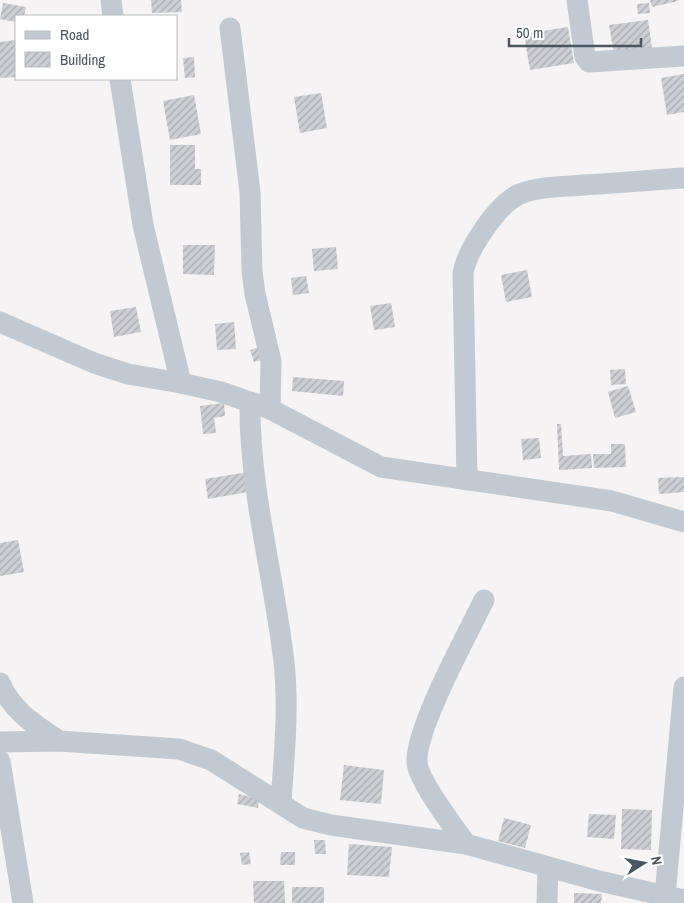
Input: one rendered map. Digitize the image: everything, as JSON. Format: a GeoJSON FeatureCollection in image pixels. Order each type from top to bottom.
{"type":"FeatureCollection","features":[{"type":"Feature","properties":{"kind":"street"},"geometry":{"type":"LineString","coordinates":[[111,0],[113,15]]}},
{"type":"Feature","properties":{"kind":"street"},"geometry":{"type":"LineString","coordinates":[[577,0],[585,57],[589,62],[684,56]]}},
{"type":"Feature","properties":{"kind":"street"},"geometry":{"type":"LineString","coordinates":[[230,28],[250,192],[252,271],[255,294],[272,361],[270,409]]}},
{"type":"Feature","properties":{"kind":"street"},"geometry":{"type":"LineString","coordinates":[[120,80],[143,224],[181,382]]}},
{"type":"Feature","properties":{"kind":"street"},"geometry":{"type":"LineString","coordinates":[[467,480],[463,273],[465,262],[474,244],[511,199],[521,194],[549,188],[684,178]]}},
{"type":"Feature","properties":{"kind":"street"},"geometry":{"type":"LineString","coordinates":[[0,322],[94,363],[128,374],[181,382],[270,409],[381,467],[612,501],[684,522]]}},
{"type":"Feature","properties":{"kind":"street"},"geometry":{"type":"LineString","coordinates":[[250,402],[250,433],[254,480],[277,606],[284,665],[285,725],[281,803]]}},
{"type":"Feature","properties":{"kind":"street"},"geometry":{"type":"LineString","coordinates":[[466,844],[425,783],[417,763],[419,743],[434,705],[484,600]]}},
{"type":"Feature","properties":{"kind":"street"},"geometry":{"type":"LineString","coordinates":[[0,683],[5,695],[25,718],[59,741]]}},
{"type":"Feature","properties":{"kind":"street"},"geometry":{"type":"LineString","coordinates":[[0,742],[59,741],[179,749],[211,760],[304,818],[331,825],[466,844],[548,867],[675,898],[684,687]]}},
{"type":"Feature","properties":{"kind":"street"},"geometry":{"type":"LineString","coordinates":[[0,760],[23,903]]}},
{"type":"Feature","properties":{"kind":"street"},"geometry":{"type":"LineString","coordinates":[[547,903],[548,867]]}},
{"type":"Feature","properties":{"kind":"building"},"geometry":{"type":"Polygon","coordinates":[[[151,0],[181,0],[182,12],[152,13],[151,0]]]}},
{"type":"Feature","properties":{"kind":"building"},"geometry":{"type":"Polygon","coordinates":[[[650,0],[678,0],[678,1],[652,7],[650,0]]]}},
{"type":"Feature","properties":{"kind":"building"},"geometry":{"type":"Polygon","coordinates":[[[3,3],[26,7],[24,15],[15,15],[15,22],[0,19],[3,3]]]}},
{"type":"Feature","properties":{"kind":"building"},"geometry":{"type":"Polygon","coordinates":[[[649,3],[650,13],[638,14],[637,4],[649,3]]]}},
{"type":"Feature","properties":{"kind":"building"},"geometry":{"type":"Polygon","coordinates":[[[648,20],[652,49],[614,54],[609,25],[648,20]]]}},
{"type":"Feature","properties":{"kind":"building"},"geometry":{"type":"Polygon","coordinates":[[[568,27],[574,63],[530,70],[524,34],[568,27]]]}},
{"type":"Feature","properties":{"kind":"building"},"geometry":{"type":"Polygon","coordinates":[[[15,40],[15,77],[0,78],[0,42],[15,40]]]}},
{"type":"Feature","properties":{"kind":"building"},"geometry":{"type":"Polygon","coordinates":[[[194,57],[195,77],[185,78],[183,58],[194,57]]]}},
{"type":"Feature","properties":{"kind":"building"},"geometry":{"type":"Polygon","coordinates":[[[684,74],[684,112],[667,115],[661,78],[684,74]]]}},
{"type":"Feature","properties":{"kind":"building"},"geometry":{"type":"Polygon","coordinates":[[[321,93],[327,128],[300,133],[294,97],[321,93]]]}},
{"type":"Feature","properties":{"kind":"building"},"geometry":{"type":"Polygon","coordinates":[[[194,95],[201,134],[170,140],[163,101],[194,95]]]}},
{"type":"Feature","properties":{"kind":"building"},"geometry":{"type":"Polygon","coordinates":[[[170,145],[195,145],[195,169],[201,169],[201,185],[170,185],[170,145]]]}},
{"type":"Feature","properties":{"kind":"building"},"geometry":{"type":"Polygon","coordinates":[[[183,245],[215,245],[214,275],[183,274],[183,245]]]}},
{"type":"Feature","properties":{"kind":"building"},"geometry":{"type":"Polygon","coordinates":[[[336,247],[338,269],[314,271],[312,249],[336,247]]]}},
{"type":"Feature","properties":{"kind":"building"},"geometry":{"type":"Polygon","coordinates":[[[527,270],[532,297],[506,302],[501,275],[527,270]]]}},
{"type":"Feature","properties":{"kind":"building"},"geometry":{"type":"Polygon","coordinates":[[[306,276],[309,293],[293,295],[291,278],[306,276]]]}},
{"type":"Feature","properties":{"kind":"building"},"geometry":{"type":"Polygon","coordinates":[[[391,303],[395,327],[374,330],[370,306],[391,303]]]}},
{"type":"Feature","properties":{"kind":"building"},"geometry":{"type":"Polygon","coordinates":[[[136,307],[141,332],[114,337],[110,311],[136,307]]]}},
{"type":"Feature","properties":{"kind":"building"},"geometry":{"type":"Polygon","coordinates":[[[234,322],[236,349],[217,350],[215,324],[234,322]]]}},
{"type":"Feature","properties":{"kind":"building"},"geometry":{"type":"Polygon","coordinates":[[[270,344],[274,357],[254,362],[250,350],[270,344]]]}},
{"type":"Feature","properties":{"kind":"building"},"geometry":{"type":"Polygon","coordinates":[[[625,369],[626,384],[611,385],[610,370],[625,369]]]}},
{"type":"Feature","properties":{"kind":"building"},"geometry":{"type":"Polygon","coordinates":[[[293,377],[344,381],[343,396],[292,391],[293,377]]]}},
{"type":"Feature","properties":{"kind":"building"},"geometry":{"type":"Polygon","coordinates":[[[628,386],[636,412],[615,418],[608,392],[628,386]]]}},
{"type":"Feature","properties":{"kind":"building"},"geometry":{"type":"Polygon","coordinates":[[[224,403],[225,416],[214,418],[216,433],[203,434],[200,406],[224,403]]]}},
{"type":"Feature","properties":{"kind":"building"},"geometry":{"type":"Polygon","coordinates":[[[557,424],[561,424],[563,456],[591,454],[592,468],[559,470],[557,424]]]}},
{"type":"Feature","properties":{"kind":"building"},"geometry":{"type":"Polygon","coordinates":[[[539,438],[541,458],[523,460],[521,439],[539,438]]]}},
{"type":"Feature","properties":{"kind":"building"},"geometry":{"type":"Polygon","coordinates":[[[611,444],[625,444],[626,467],[594,468],[593,454],[611,454],[611,444]]]}},
{"type":"Feature","properties":{"kind":"building"},"geometry":{"type":"Polygon","coordinates":[[[255,471],[259,490],[208,499],[205,479],[255,471]]]}},
{"type":"Feature","properties":{"kind":"building"},"geometry":{"type":"Polygon","coordinates":[[[684,477],[684,492],[659,494],[658,478],[684,477]]]}},
{"type":"Feature","properties":{"kind":"building"},"geometry":{"type":"Polygon","coordinates":[[[18,540],[24,572],[0,576],[0,543],[18,540]]]}},
{"type":"Feature","properties":{"kind":"building"},"geometry":{"type":"Polygon","coordinates":[[[344,765],[384,770],[381,804],[340,800],[344,765]]]}},
{"type":"Feature","properties":{"kind":"building"},"geometry":{"type":"Polygon","coordinates":[[[239,794],[259,799],[258,808],[237,804],[239,794]]]}},
{"type":"Feature","properties":{"kind":"building"},"geometry":{"type":"Polygon","coordinates":[[[622,809],[652,810],[651,850],[621,849],[622,809]]]}},
{"type":"Feature","properties":{"kind":"building"},"geometry":{"type":"Polygon","coordinates":[[[589,814],[616,815],[614,839],[587,837],[589,814]]]}},
{"type":"Feature","properties":{"kind":"building"},"geometry":{"type":"Polygon","coordinates":[[[504,818],[531,825],[525,848],[498,841],[504,818]]]}},
{"type":"Feature","properties":{"kind":"building"},"geometry":{"type":"Polygon","coordinates":[[[314,840],[325,840],[326,854],[315,854],[314,840]]]}},
{"type":"Feature","properties":{"kind":"building"},"geometry":{"type":"Polygon","coordinates":[[[349,844],[392,847],[389,877],[347,875],[349,844]]]}},
{"type":"Feature","properties":{"kind":"building"},"geometry":{"type":"Polygon","coordinates":[[[249,852],[251,864],[242,865],[240,853],[249,852]]]}},
{"type":"Feature","properties":{"kind":"building"},"geometry":{"type":"Polygon","coordinates":[[[281,852],[295,852],[295,865],[280,865],[281,852]]]}},
{"type":"Feature","properties":{"kind":"building"},"geometry":{"type":"Polygon","coordinates":[[[253,881],[284,881],[285,903],[254,903],[253,881]]]}},
{"type":"Feature","properties":{"kind":"building"},"geometry":{"type":"Polygon","coordinates":[[[292,887],[324,887],[324,903],[292,903],[292,887]]]}},
{"type":"Feature","properties":{"kind":"building"},"geometry":{"type":"Polygon","coordinates":[[[574,893],[602,894],[601,903],[574,903],[574,893]]]}}]}
